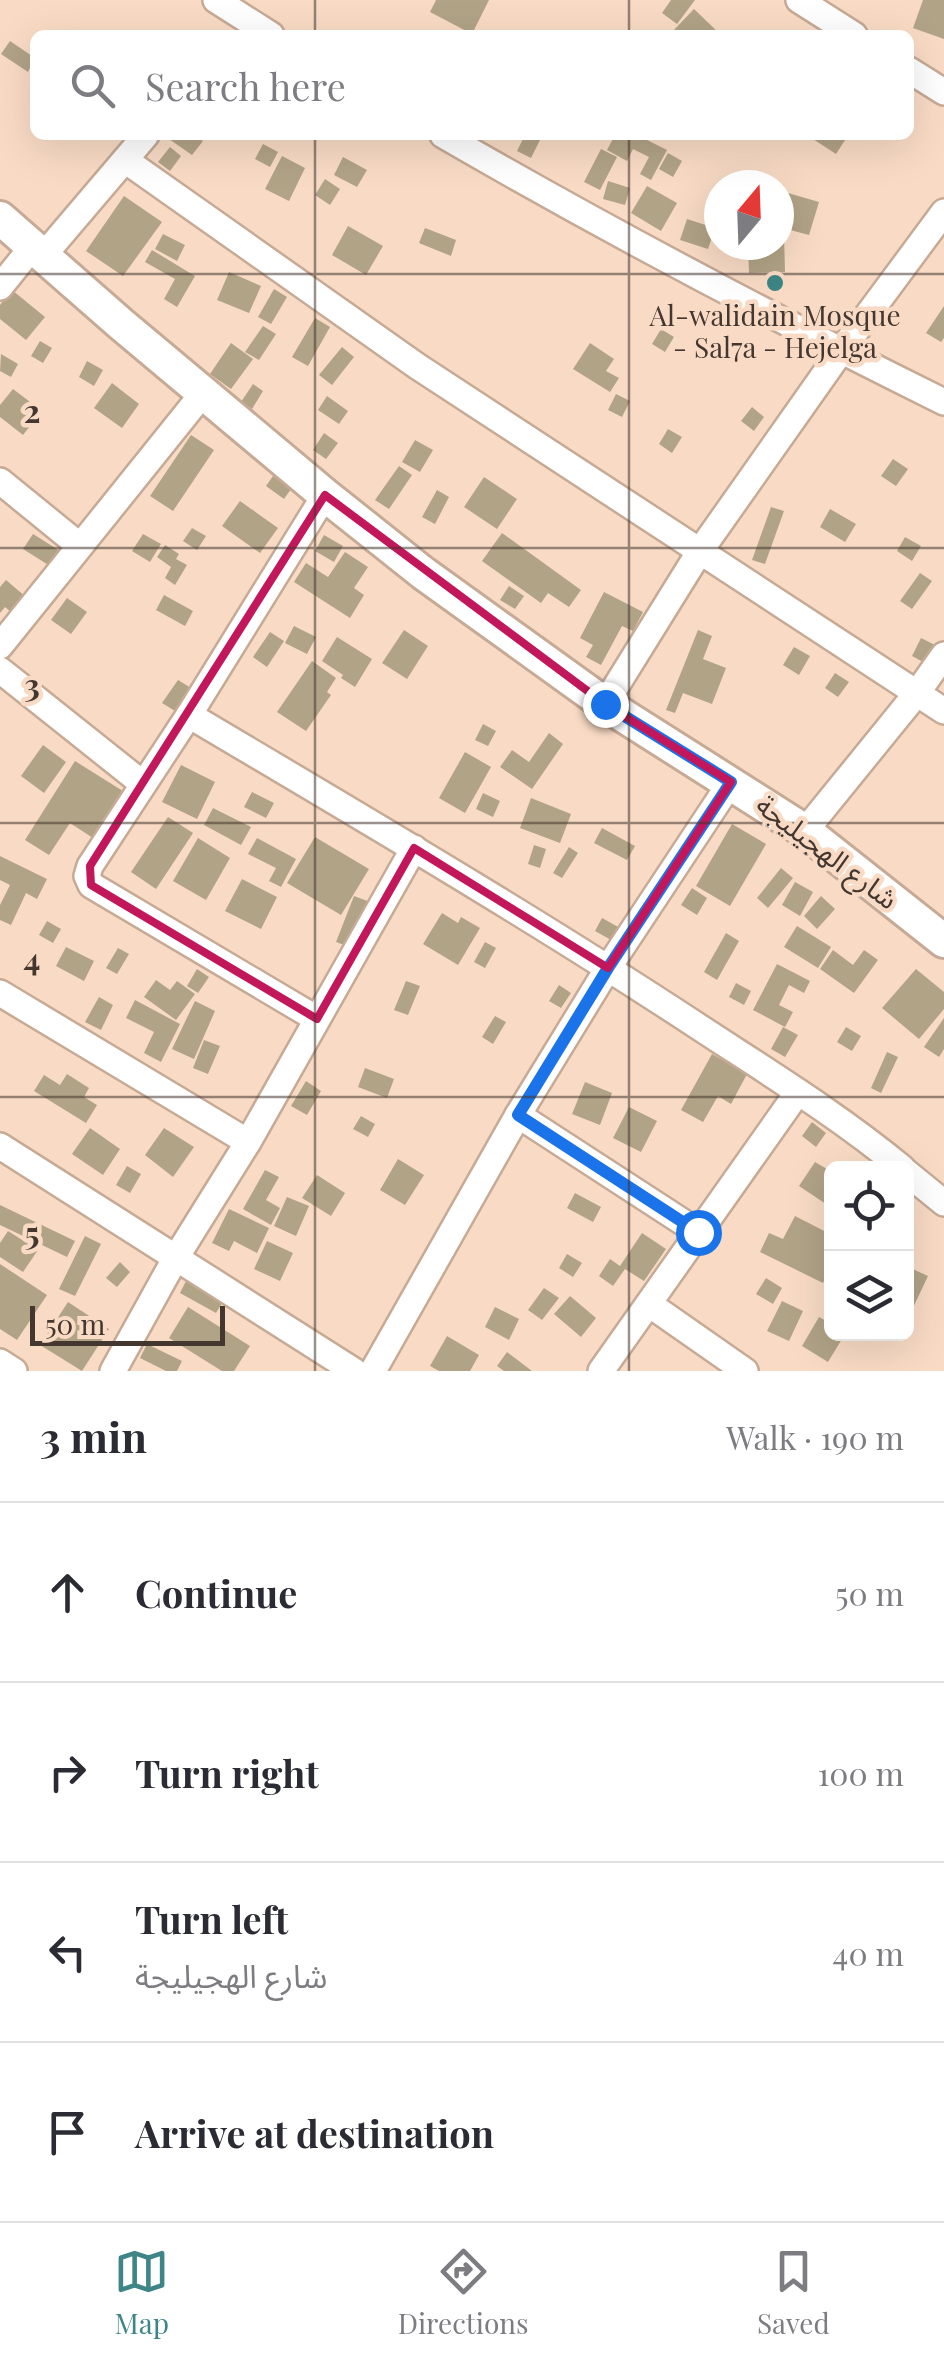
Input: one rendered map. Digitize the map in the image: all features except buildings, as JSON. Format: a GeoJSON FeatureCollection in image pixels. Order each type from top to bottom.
{"type":"FeatureCollection","features":[{"type":"Feature","properties":{"kind":"street"},"geometry":{"type":"LineString","coordinates":[[216,0],[235,27]]}},
{"type":"Feature","properties":{"kind":"street"},"geometry":{"type":"LineString","coordinates":[[799,0],[846,30]]}},
{"type":"Feature","properties":{"kind":"street"},"geometry":{"type":"LineString","coordinates":[[914,73],[944,92]]}},
{"type":"Feature","properties":{"kind":"street"},"geometry":{"type":"LineString","coordinates":[[0,287],[142,140]]}},
{"type":"Feature","properties":{"kind":"street"},"geometry":{"type":"LineString","coordinates":[[452,140],[566,206],[944,402]]}},
{"type":"Feature","properties":{"kind":"street"},"geometry":{"type":"LineString","coordinates":[[125,160],[417,366],[944,711]]}},
{"type":"Feature","properties":{"kind":"street"},"geometry":{"type":"LineString","coordinates":[[605,704],[700,551],[944,212]]}},
{"type":"Feature","properties":{"kind":"street","name":"شارع الهجيليجة"},"geometry":{"type":"LineString","coordinates":[[0,218],[423,573],[605,704],[805,831],[944,942]]}},
{"type":"Feature","properties":{"kind":"street"},"geometry":{"type":"LineString","coordinates":[[0,646],[204,392]]}},
{"type":"Feature","properties":{"kind":"street"},"geometry":{"type":"LineString","coordinates":[[0,481],[80,546]]}},
{"type":"Feature","properties":{"kind":"street"},"geometry":{"type":"LineString","coordinates":[[317,1019],[91,885],[88,876],[90,866],[326,495]]}},
{"type":"Feature","properties":{"kind":"street"},"geometry":{"type":"LineString","coordinates":[[805,831],[944,655]]}},
{"type":"Feature","properties":{"kind":"street"},"geometry":{"type":"LineString","coordinates":[[0,670],[143,784]]}},
{"type":"Feature","properties":{"kind":"street"},"geometry":{"type":"LineString","coordinates":[[189,715],[608,968],[798,1092],[892,1161]]}},
{"type":"Feature","properties":{"kind":"street"},"geometry":{"type":"LineString","coordinates":[[373,1371],[518,1115],[608,968],[731,782]]}},
{"type":"Feature","properties":{"kind":"street"},"geometry":{"type":"LineString","coordinates":[[113,1371],[414,848]]}},
{"type":"Feature","properties":{"kind":"street"},"geometry":{"type":"LineString","coordinates":[[0,993],[248,1142]]}},
{"type":"Feature","properties":{"kind":"street"},"geometry":{"type":"LineString","coordinates":[[600,1371],[798,1092]]}},
{"type":"Feature","properties":{"kind":"street"},"geometry":{"type":"LineString","coordinates":[[518,1115],[698,1232]]}},
{"type":"Feature","properties":{"kind":"street"},"geometry":{"type":"LineString","coordinates":[[0,1146],[354,1371]]}},
{"type":"Feature","properties":{"kind":"street"},"geometry":{"type":"LineString","coordinates":[[914,1178],[944,1203]]}},
{"type":"Feature","properties":{"kind":"street"},"geometry":{"type":"LineString","coordinates":[[650,1304],[745,1371]]}},
{"type":"Feature","properties":{"kind":"street"},"geometry":{"type":"LineString","coordinates":[[0,1362],[14,1371]]}},
{"type":"Feature","properties":{"kind":"highlighted area"},"geometry":{"type":"Polygon","coordinates":[[[325,495],[605,704],[731,782],[608,968],[414,848],[317,1019],[91,885],[90,866],[325,495]]]}},
{"type":"Feature","properties":{"kind":"place","name":"Al-walidain Mosque - Sal7a - Hejelga"},"geometry":{"type":"Point","coordinates":[775,283]}},
{"type":"Feature","properties":{"kind":"route"},"geometry":{"type":"LineString","coordinates":[[605,704],[731,782],[608,968],[518,1115],[698,1232]]}}]}
